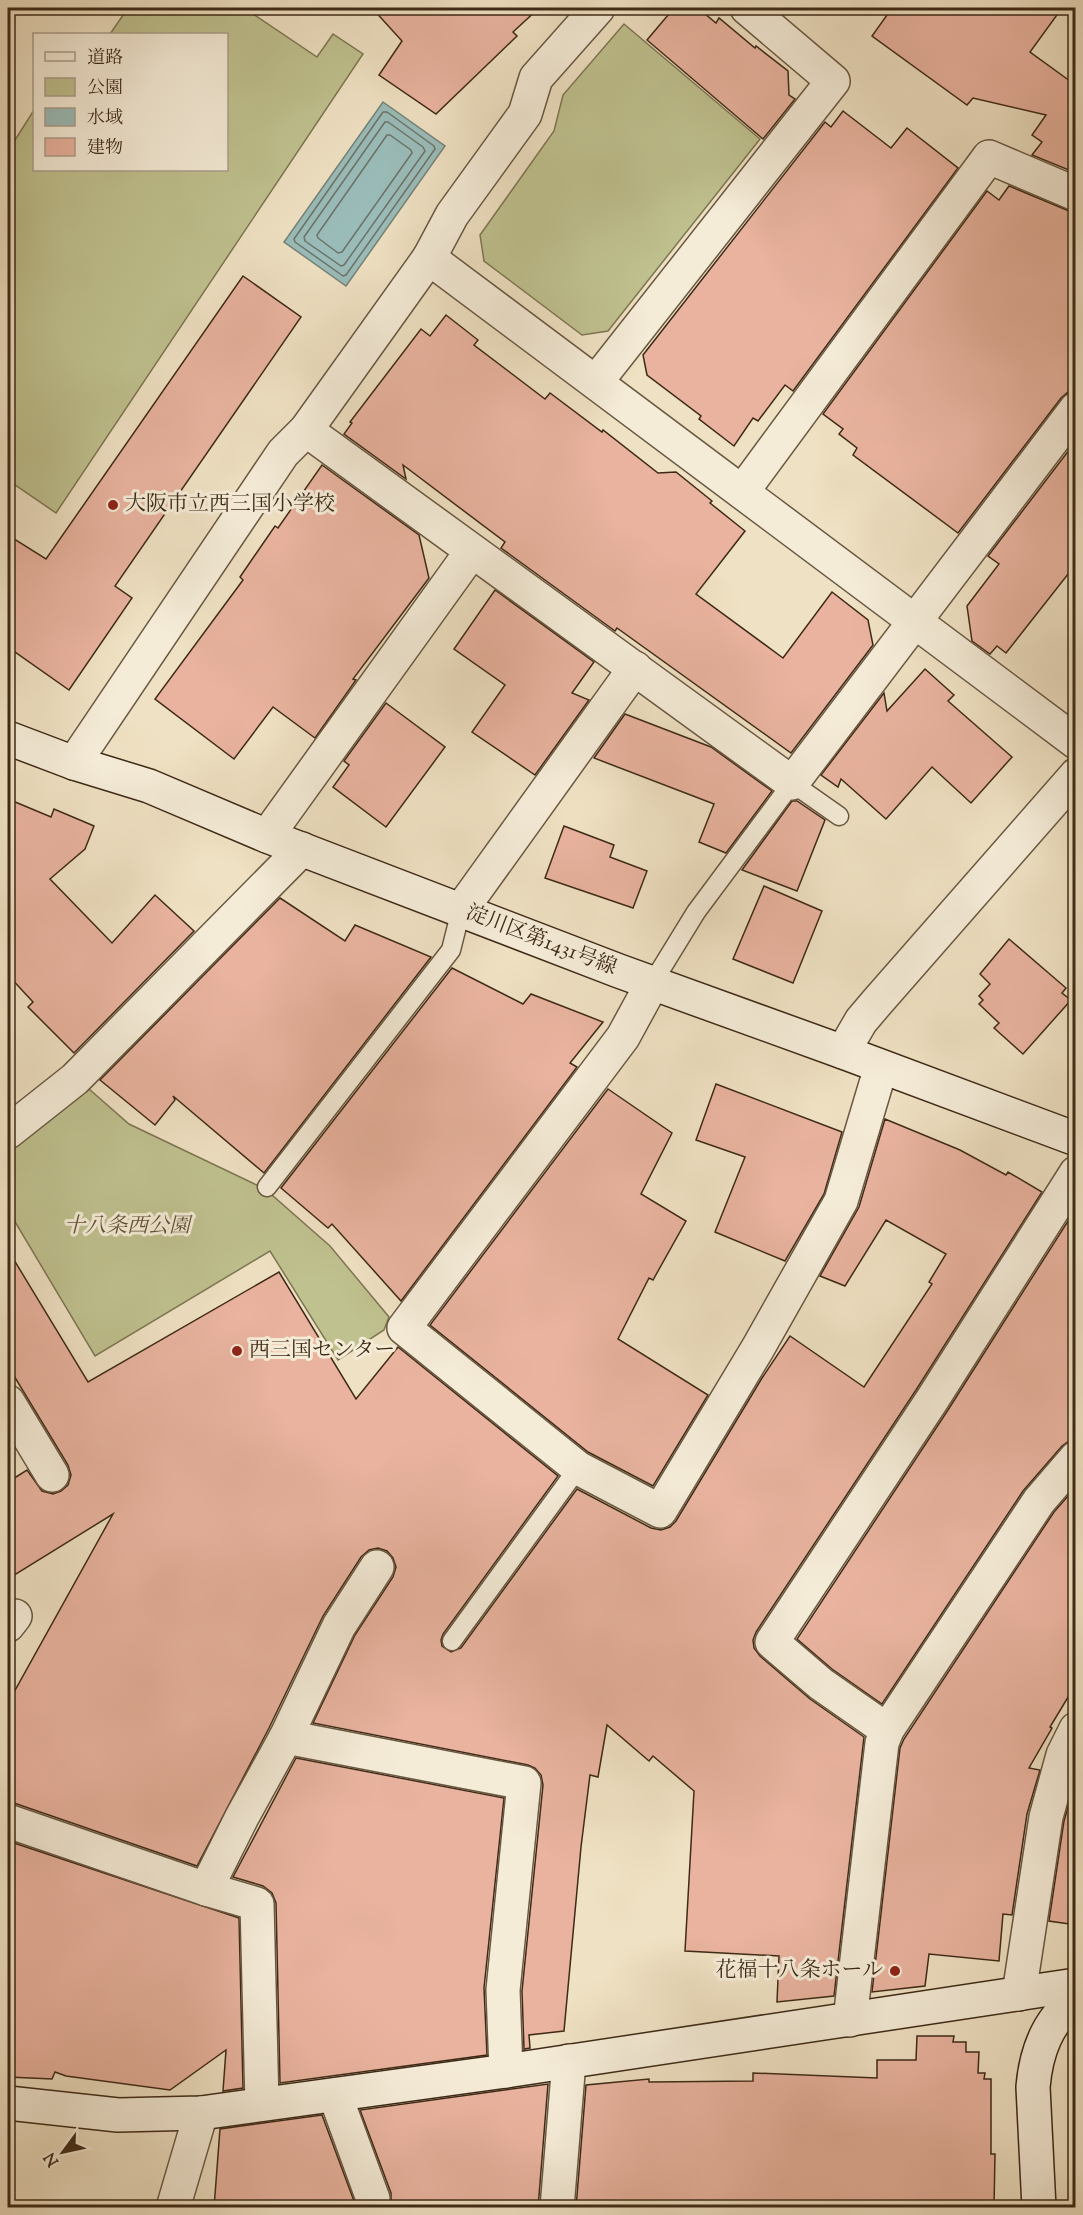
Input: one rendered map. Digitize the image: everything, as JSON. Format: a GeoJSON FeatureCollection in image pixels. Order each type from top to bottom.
{"type":"FeatureCollection","features":[{"type":"Feature","properties":{"kind":"street"},"geometry":{"type":"LineString","coordinates":[[74,763],[283,453],[306,430],[429,258],[452,215],[525,114],[536,78],[598,8]]}},
{"type":"Feature","properties":{"kind":"street"},"geometry":{"type":"LineString","coordinates":[[596,382],[833,81],[747,8]]}},
{"type":"Feature","properties":{"kind":"street"},"geometry":{"type":"LineString","coordinates":[[742,492],[989,157],[1076,194]]}},
{"type":"Feature","properties":{"kind":"street"},"geometry":{"type":"LineString","coordinates":[[429,258],[1076,742]]}},
{"type":"Feature","properties":{"kind":"street"},"geometry":{"type":"LineString","coordinates":[[306,430],[792,783],[1076,409]]}},
{"type":"Feature","properties":{"kind":"street"},"geometry":{"type":"LineString","coordinates":[[267,836],[472,551]]}},
{"type":"Feature","properties":{"kind":"street"},"geometry":{"type":"LineString","coordinates":[[461,910],[635,668]]}},
{"type":"Feature","properties":{"kind":"street","name":"淀川区第1431号線"},"geometry":{"type":"LineString","coordinates":[[8,738],[74,763],[149,786],[267,836],[461,910],[1076,1139]]}},
{"type":"Feature","properties":{"kind":"street"},"geometry":{"type":"LineString","coordinates":[[843,1052],[861,1021],[1076,775]]}},
{"type":"Feature","properties":{"kind":"street"},"geometry":{"type":"LineString","coordinates":[[8,1132],[75,1079],[302,849]]}},
{"type":"Feature","properties":{"kind":"street"},"geometry":{"type":"LineString","coordinates":[[652,982],[623,1037],[404,1328],[578,1468],[660,1511],[752,1358],[841,1201],[881,1067]]}},
{"type":"Feature","properties":{"kind":"street"},"geometry":{"type":"LineString","coordinates":[[887,1730],[821,1684],[772,1642],[932,1400],[1076,1173]]}},
{"type":"Feature","properties":{"kind":"street"},"geometry":{"type":"LineString","coordinates":[[8,1402],[16,1436],[52,1475]]}},
{"type":"Feature","properties":{"kind":"street"},"geometry":{"type":"LineString","coordinates":[[850,2020],[882,1743],[887,1730],[1028,1518],[1076,1458]]}},
{"type":"Feature","properties":{"kind":"street"},"geometry":{"type":"LineString","coordinates":[[206,1889],[286,1737],[339,1626],[377,1567]]}},
{"type":"Feature","properties":{"kind":"street"},"geometry":{"type":"LineString","coordinates":[[1019,1994],[1046,1816],[1063,1755],[1076,1729]]}},
{"type":"Feature","properties":{"kind":"street"},"geometry":{"type":"LineString","coordinates":[[286,1737],[524,1783],[503,1990],[506,2071]]}},
{"type":"Feature","properties":{"kind":"street"},"geometry":{"type":"LineString","coordinates":[[8,1821],[206,1889],[257,1904],[262,2104]]}},
{"type":"Feature","properties":{"kind":"street"},"geometry":{"type":"LineString","coordinates":[[8,2103],[118,2115],[201,2113],[506,2071],[1076,1985]]}},
{"type":"Feature","properties":{"kind":"street"},"geometry":{"type":"LineString","coordinates":[[1040,2208],[1033,2087],[1035,2071],[1043,2040],[1050,2027],[1076,1999]]}},
{"type":"Feature","properties":{"kind":"street"},"geometry":{"type":"LineString","coordinates":[[557,2208],[569,2061]]}},
{"type":"Feature","properties":{"kind":"street"},"geometry":{"type":"LineString","coordinates":[[335,2095],[373,2199],[372,2208]]}},
{"type":"Feature","properties":{"kind":"street"},"geometry":{"type":"LineString","coordinates":[[173,2208],[201,2113]]}},
{"type":"Feature","properties":{"kind":"lane"},"geometry":{"type":"LineString","coordinates":[[652,982],[696,912],[792,783],[839,816]]}},
{"type":"Feature","properties":{"kind":"lane"},"geometry":{"type":"LineString","coordinates":[[267,1187],[450,950],[461,910]]}},
{"type":"Feature","properties":{"kind":"lane"},"geometry":{"type":"LineString","coordinates":[[452,1641],[578,1468]]}},
{"type":"Feature","properties":{"kind":"green space"},"geometry":{"type":"Polygon","coordinates":[[[128,8],[244,8],[317,57],[333,34],[363,54],[56,513],[8,480],[8,151],[33,112],[33,171],[228,171],[228,33],[111,33],[128,8]]]}},
{"type":"Feature","properties":{"kind":"green space"},"geometry":{"type":"Polygon","coordinates":[[[624,24],[760,139],[608,331],[582,335],[484,261],[480,235],[554,131],[563,95],[624,24]]]}},
{"type":"Feature","properties":{"kind":"green space","name":"十八条西公園"},"geometry":{"type":"Polygon","coordinates":[[[89,1089],[129,1124],[265,1189],[330,1246],[389,1317],[384,1330],[338,1360],[270,1251],[95,1356],[8,1210],[8,1148],[89,1089]]]}},
{"type":"Feature","properties":{"kind":"water"},"geometry":{"type":"Polygon","coordinates":[[[383,102],[445,146],[346,286],[284,242],[383,102]]]}},
{"type":"Feature","properties":{"kind":"building"},"geometry":{"type":"Polygon","coordinates":[[[372,8],[539,8],[513,32],[517,36],[436,114],[379,75],[402,41],[372,8]]]}},
{"type":"Feature","properties":{"kind":"building"},"geometry":{"type":"Polygon","coordinates":[[[674,8],[698,8],[716,23],[719,18],[755,48],[756,46],[788,71],[789,95],[795,99],[763,139],[647,40],[674,8]]]}},
{"type":"Feature","properties":{"kind":"building"},"geometry":{"type":"Polygon","coordinates":[[[892,8],[1062,8],[1030,52],[1070,81],[1076,73],[1076,173],[1032,155],[1042,142],[1032,135],[1046,115],[973,98],[967,105],[872,36],[892,8]]]}},
{"type":"Feature","properties":{"kind":"building"},"geometry":{"type":"Polygon","coordinates":[[[843,111],[891,148],[907,128],[958,168],[793,391],[785,385],[758,421],[753,418],[734,446],[699,419],[701,416],[647,375],[643,355],[825,122],[831,127],[843,111]]]}},
{"type":"Feature","properties":{"kind":"building"},"geometry":{"type":"Polygon","coordinates":[[[1009,186],[1076,212],[1076,391],[1068,392],[1061,398],[958,533],[853,455],[857,448],[839,434],[843,429],[823,414],[987,191],[999,200],[1009,186]]]}},
{"type":"Feature","properties":{"kind":"building"},"geometry":{"type":"Polygon","coordinates":[[[243,276],[301,317],[115,586],[132,598],[69,690],[8,647],[8,535],[46,559],[243,276]]]}},
{"type":"Feature","properties":{"kind":"building"},"geometry":{"type":"Polygon","coordinates":[[[446,315],[478,340],[474,345],[545,399],[550,393],[602,432],[603,430],[658,473],[676,472],[745,531],[696,594],[783,658],[832,592],[868,620],[873,645],[791,753],[617,628],[615,631],[501,548],[505,542],[403,465],[406,479],[344,434],[352,423],[350,422],[421,329],[430,336],[446,315]]]}},
{"type":"Feature","properties":{"kind":"building"},"geometry":{"type":"Polygon","coordinates":[[[1076,441],[1076,564],[1006,653],[997,646],[990,654],[972,641],[967,606],[999,564],[988,556],[1076,441]]]}},
{"type":"Feature","properties":{"kind":"building"},"geometry":{"type":"Polygon","coordinates":[[[322,465],[419,535],[429,578],[353,679],[356,680],[315,738],[273,707],[234,759],[155,699],[243,580],[240,577],[275,526],[278,528],[322,465]]]}},
{"type":"Feature","properties":{"kind":"building"},"geometry":{"type":"Polygon","coordinates":[[[495,590],[594,662],[572,693],[589,700],[535,775],[472,732],[505,685],[454,649],[495,590]]]}},
{"type":"Feature","properties":{"kind":"building"},"geometry":{"type":"Polygon","coordinates":[[[925,669],[954,695],[948,701],[1012,757],[971,803],[932,767],[886,819],[841,779],[838,787],[821,775],[884,693],[887,711],[925,669]]]}},
{"type":"Feature","properties":{"kind":"building"},"geometry":{"type":"Polygon","coordinates":[[[386,703],[445,747],[386,827],[333,787],[349,765],[344,761],[386,703]]]}},
{"type":"Feature","properties":{"kind":"building"},"geometry":{"type":"Polygon","coordinates":[[[625,714],[711,747],[772,791],[726,853],[699,842],[714,804],[594,758],[625,714]]]}},
{"type":"Feature","properties":{"kind":"building"},"geometry":{"type":"Polygon","coordinates":[[[8,799],[51,817],[54,809],[94,826],[85,849],[50,879],[112,943],[155,895],[194,931],[74,1053],[28,1007],[33,1002],[8,975],[8,799]]]}},
{"type":"Feature","properties":{"kind":"building"},"geometry":{"type":"Polygon","coordinates":[[[792,801],[797,801],[825,820],[797,891],[742,870],[792,801]]]}},
{"type":"Feature","properties":{"kind":"building"},"geometry":{"type":"Polygon","coordinates":[[[564,826],[614,845],[610,857],[647,871],[633,908],[545,878],[564,826]]]}},
{"type":"Feature","properties":{"kind":"building"},"geometry":{"type":"Polygon","coordinates":[[[764,886],[822,911],[793,983],[733,959],[764,886]]]}},
{"type":"Feature","properties":{"kind":"building"},"geometry":{"type":"Polygon","coordinates":[[[280,898],[345,941],[355,925],[431,957],[264,1173],[173,1096],[175,1100],[155,1125],[100,1080],[280,898]]]}},
{"type":"Feature","properties":{"kind":"building"},"geometry":{"type":"Polygon","coordinates":[[[1009,939],[1066,988],[1062,993],[1071,1000],[1023,1054],[994,1028],[999,1023],[979,1004],[983,1000],[979,996],[990,984],[980,974],[1009,939]]]}},
{"type":"Feature","properties":{"kind":"building"},"geometry":{"type":"Polygon","coordinates":[[[452,968],[523,1004],[531,994],[603,1022],[570,1063],[577,1067],[401,1301],[332,1224],[328,1228],[281,1188],[452,968]]]}},
{"type":"Feature","properties":{"kind":"building"},"geometry":{"type":"Polygon","coordinates":[[[716,1084],[842,1132],[824,1194],[785,1261],[715,1232],[745,1157],[696,1140],[716,1084]]]}},
{"type":"Feature","properties":{"kind":"building"},"geometry":{"type":"Polygon","coordinates":[[[608,1089],[672,1133],[641,1194],[686,1221],[653,1280],[649,1278],[618,1339],[708,1395],[653,1486],[588,1452],[430,1325],[608,1089]]]}},
{"type":"Feature","properties":{"kind":"building"},"geometry":{"type":"Polygon","coordinates":[[[885,1119],[960,1150],[1006,1175],[1008,1172],[1042,1192],[916,1390],[756,1632],[753,1640],[754,1648],[760,1656],[810,1699],[864,1737],[834,1996],[777,2002],[779,1956],[685,1951],[694,1791],[653,1756],[649,1761],[607,1725],[598,1777],[590,1775],[564,2031],[529,2035],[530,2048],[524,2049],[522,1991],[543,1785],[541,1775],[535,1768],[528,1765],[313,1723],[355,1635],[393,1577],[396,1567],[393,1558],[387,1551],[378,1548],[369,1550],[361,1557],[323,1616],[269,1728],[197,1866],[14,1803],[8,1803],[8,1703],[113,1514],[8,1579],[8,1482],[27,1470],[42,1491],[53,1494],[68,1485],[71,1475],[68,1465],[8,1366],[8,1250],[88,1382],[279,1272],[356,1399],[398,1347],[558,1476],[443,1634],[442,1646],[451,1652],[461,1648],[577,1489],[651,1528],[661,1530],[670,1527],[676,1521],[762,1378],[790,1336],[864,1387],[932,1284],[929,1282],[946,1254],[886,1220],[845,1286],[820,1276],[859,1207],[885,1119]]]}},
{"type":"Feature","properties":{"kind":"building"},"geometry":{"type":"Polygon","coordinates":[[[1075,1210],[1076,1440],[1069,1441],[1062,1446],[1023,1491],[882,1704],[832,1669],[797,1639],[948,1410],[1075,1210]]]}},
{"type":"Feature","properties":{"kind":"building"},"geometry":{"type":"Polygon","coordinates":[[[1076,1487],[1076,1684],[1029,1768],[1040,1770],[1027,1814],[1012,1915],[1003,1914],[999,1961],[929,1954],[925,1986],[872,1992],[900,1748],[1054,1512],[1076,1487]]]}},
{"type":"Feature","properties":{"kind":"building"},"geometry":{"type":"Polygon","coordinates":[[[296,1758],[504,1798],[484,1988],[487,2055],[280,2083],[276,1903],[272,1893],[263,1886],[233,1877],[296,1758]]]}},
{"type":"Feature","properties":{"kind":"building"},"geometry":{"type":"Polygon","coordinates":[[[1076,1780],[1076,1925],[1049,1921],[1064,1821],[1076,1780]]]}},
{"type":"Feature","properties":{"kind":"building"},"geometry":{"type":"Polygon","coordinates":[[[8,1841],[239,1918],[243,2088],[223,2091],[226,2050],[170,2090],[66,2076],[55,2072],[52,2079],[8,2077],[8,1841]]]}},
{"type":"Feature","properties":{"kind":"building"},"geometry":{"type":"Polygon","coordinates":[[[917,2036],[954,2036],[953,2042],[966,2042],[966,2052],[979,2052],[978,2073],[985,2073],[984,2079],[991,2079],[991,2154],[995,2154],[994,2208],[576,2208],[586,2085],[649,2079],[649,2082],[753,2081],[753,2073],[877,2078],[877,2060],[916,2060],[917,2036]]]}},
{"type":"Feature","properties":{"kind":"building"},"geometry":{"type":"Polygon","coordinates":[[[548,2084],[538,2208],[391,2208],[391,2193],[360,2110],[548,2084]]]}},
{"type":"Feature","properties":{"kind":"building"},"geometry":{"type":"Polygon","coordinates":[[[322,2115],[354,2201],[354,2208],[214,2208],[220,2129],[322,2115]]]}},
{"type":"Feature","properties":{"kind":"place","name":"大阪市立西三国小学校"},"geometry":{"type":"Point","coordinates":[113,505]}},
{"type":"Feature","properties":{"kind":"place","name":"西三国センター"},"geometry":{"type":"Point","coordinates":[237,1351]}},
{"type":"Feature","properties":{"kind":"place","name":"花福十八条ホール"},"geometry":{"type":"Point","coordinates":[895,1971]}}]}
